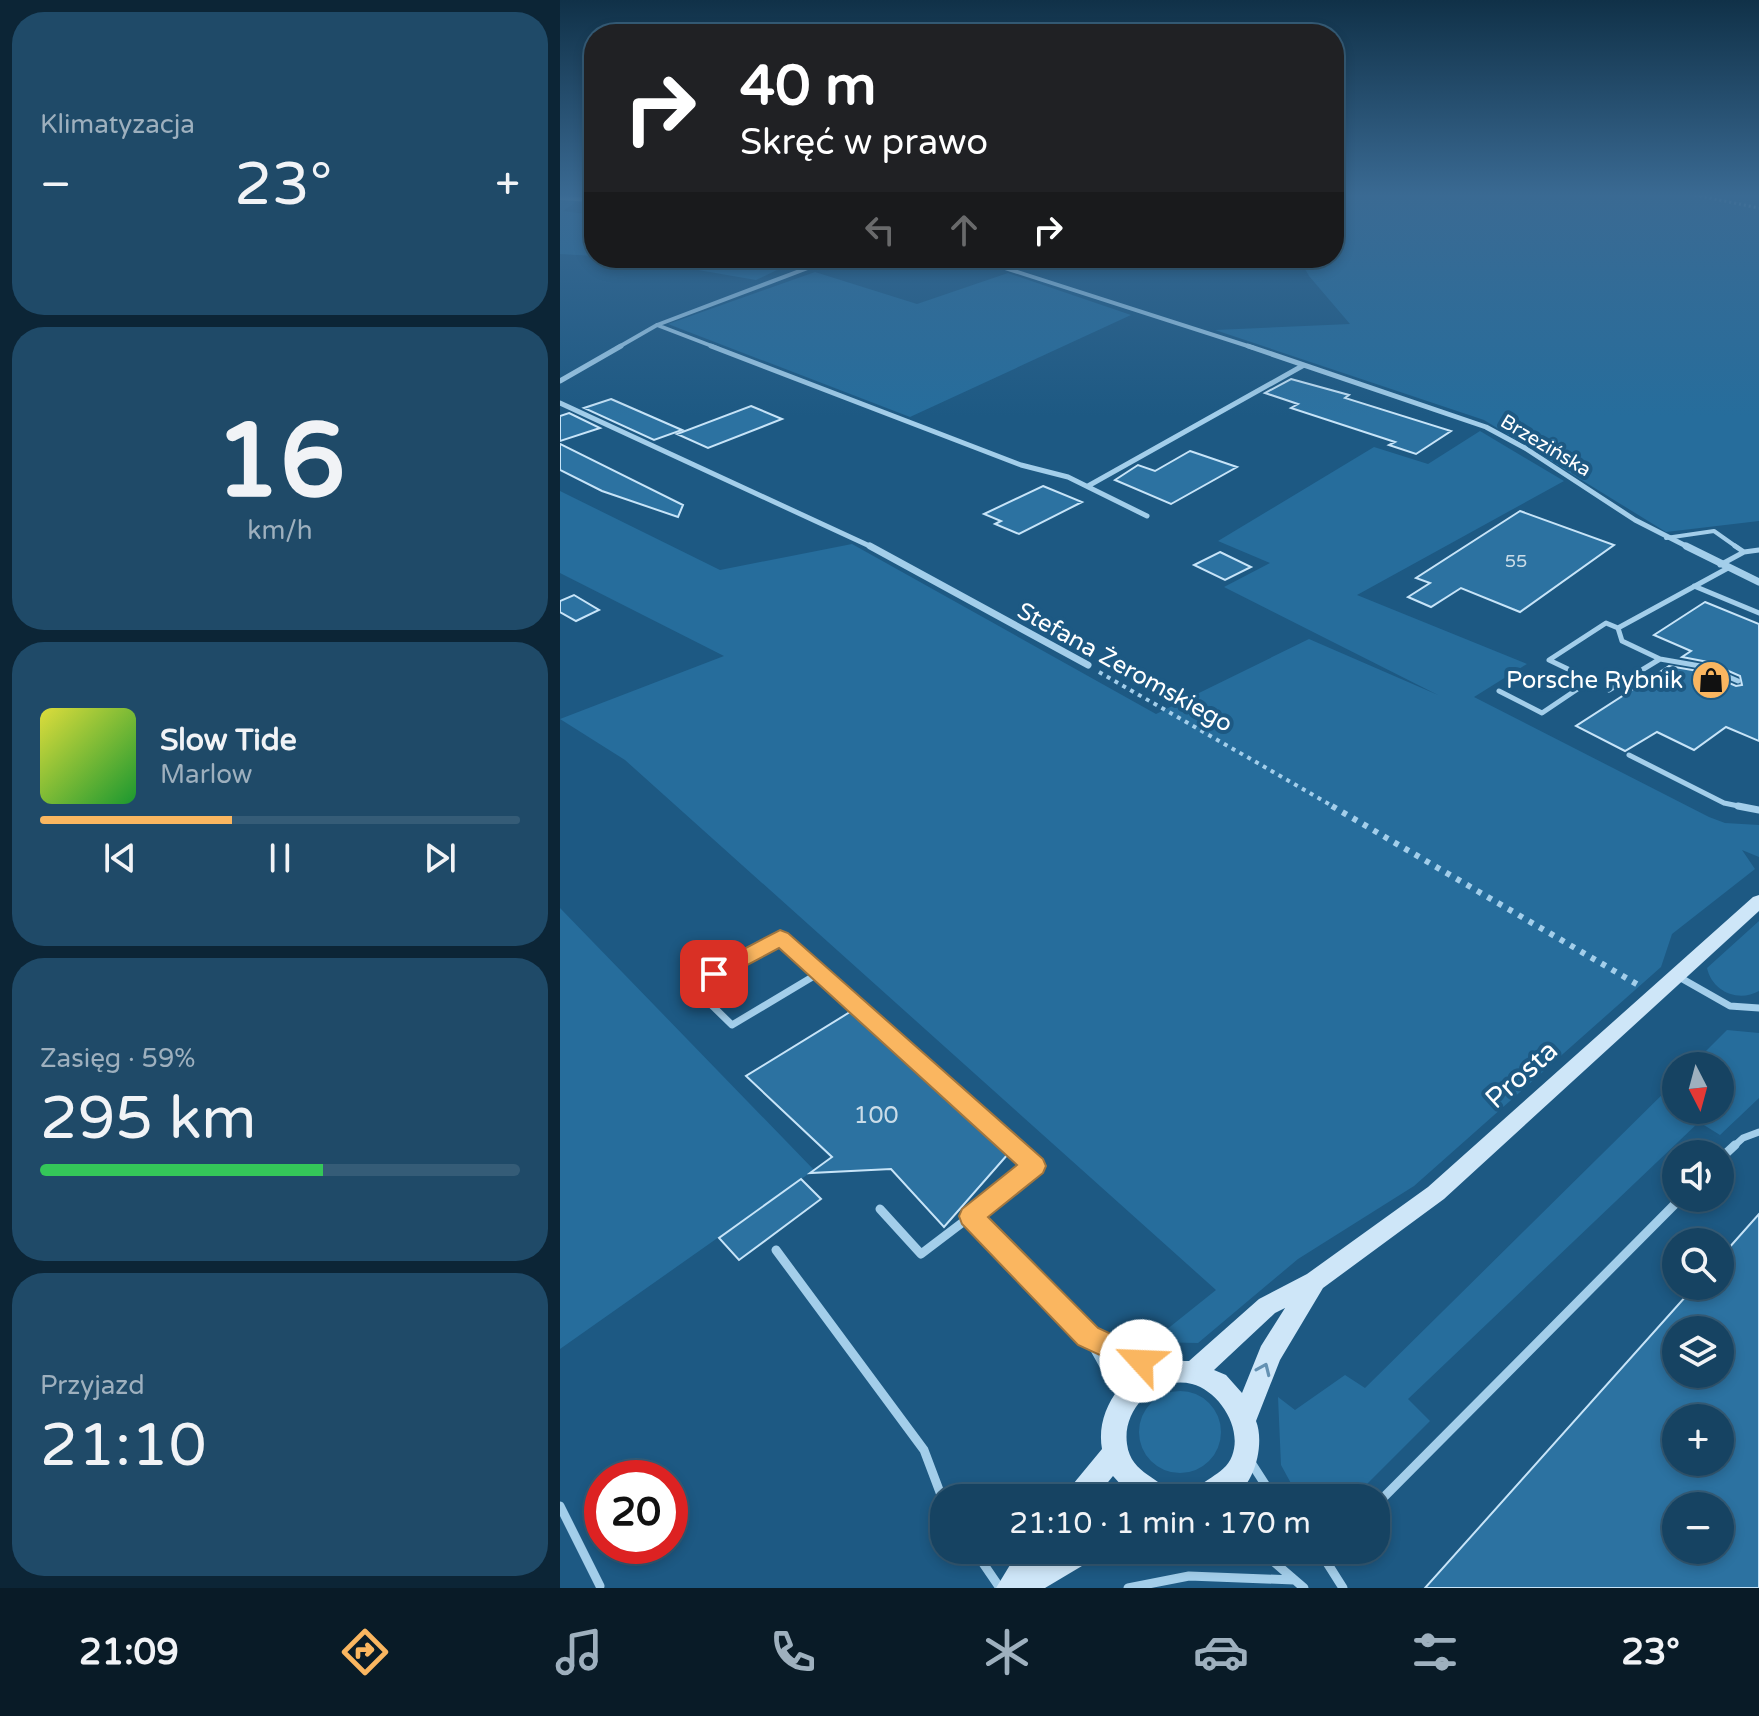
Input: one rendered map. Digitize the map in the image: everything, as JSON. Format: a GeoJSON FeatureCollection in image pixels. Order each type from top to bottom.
{"type":"FeatureCollection","features":[{"type":"Feature","properties":{"kind":"main road","name":"Prosta"},"geometry":{"type":"LineString","coordinates":[[1193,1373],[1267,1306],[1315,1281],[1436,1193],[1759,901]]}},
{"type":"Feature","properties":{"kind":"main road","name":"Prosta"},"geometry":{"type":"LineString","coordinates":[[1245,1417],[1266,1362],[1315,1281]]}},
{"type":"Feature","properties":{"kind":"main road"},"geometry":{"type":"LineString","coordinates":[[1138,1484],[1129,1478],[1116,1453],[1115,1421],[1124,1401],[1143,1383],[1159,1375],[1193,1373],[1225,1388],[1245,1417],[1246,1453],[1227,1484]]}},
{"type":"Feature","properties":{"kind":"main road"},"geometry":{"type":"LineString","coordinates":[[1090,1484],[1116,1453]]}},
{"type":"Feature","properties":{"kind":"main road"},"geometry":{"type":"LineString","coordinates":[[1010,1588],[1026,1564]]}},
{"type":"Feature","properties":{"kind":"main road"},"geometry":{"type":"LineString","coordinates":[[1020,1588],[1059,1564]]}},
{"type":"Feature","properties":{"kind":"street"},"geometry":{"type":"LineString","coordinates":[[560,381],[657,325],[807,268]]}},
{"type":"Feature","properties":{"kind":"street","name":"Brzezińska"},"geometry":{"type":"LineString","coordinates":[[1005,268],[1486,427],[1525,448],[1666,538],[1759,582]]}},
{"type":"Feature","properties":{"kind":"street"},"geometry":{"type":"LineString","coordinates":[[657,325],[1021,465],[1088,486],[1147,516]]}},
{"type":"Feature","properties":{"kind":"street"},"geometry":{"type":"LineString","coordinates":[[1088,486],[1304,365]]}},
{"type":"Feature","properties":{"kind":"street","name":"Stefana Żeromskiego"},"geometry":{"type":"LineString","coordinates":[[560,403],[871,546],[1088,665]]}},
{"type":"Feature","properties":{"kind":"lane"},"geometry":{"type":"LineString","coordinates":[[1666,538],[1714,531],[1744,552]]}},
{"type":"Feature","properties":{"kind":"lane"},"geometry":{"type":"LineString","coordinates":[[1720,565],[1744,552],[1759,550]]}},
{"type":"Feature","properties":{"kind":"lane"},"geometry":{"type":"LineString","coordinates":[[1618,628],[1728,568]]}},
{"type":"Feature","properties":{"kind":"lane"},"geometry":{"type":"LineString","coordinates":[[1694,586],[1759,613]]}},
{"type":"Feature","properties":{"kind":"lane"},"geometry":{"type":"LineString","coordinates":[[1499,691],[1542,713],[1591,680],[1549,660],[1606,623],[1618,628]]}},
{"type":"Feature","properties":{"kind":"lane"},"geometry":{"type":"LineString","coordinates":[[1618,628],[1622,641],[1660,659],[1706,667],[1738,681]]}},
{"type":"Feature","properties":{"kind":"lane"},"geometry":{"type":"LineString","coordinates":[[1609,690],[1660,659]]}},
{"type":"Feature","properties":{"kind":"lane"},"geometry":{"type":"LineString","coordinates":[[1629,755],[1724,803],[1759,810]]}},
{"type":"Feature","properties":{"kind":"lane"},"geometry":{"type":"LineString","coordinates":[[819,973],[732,1025],[692,986],[780,938],[819,973],[1034,1166],[921,1254],[880,1209]]}},
{"type":"Feature","properties":{"kind":"lane"},"geometry":{"type":"LineString","coordinates":[[1677,976],[1730,1006],[1759,1008]]}},
{"type":"Feature","properties":{"kind":"lane"},"geometry":{"type":"LineString","coordinates":[[1734,1146],[1743,1138],[1759,1132]]}},
{"type":"Feature","properties":{"kind":"lane"},"geometry":{"type":"LineString","coordinates":[[1390,1491],[1667,1212]]}},
{"type":"Feature","properties":{"kind":"lane"},"geometry":{"type":"LineString","coordinates":[[971,1216],[1088,1337],[1124,1401]]}},
{"type":"Feature","properties":{"kind":"lane"},"geometry":{"type":"LineString","coordinates":[[776,1250],[924,1450],[937,1484]]}},
{"type":"Feature","properties":{"kind":"lane"},"geometry":{"type":"LineString","coordinates":[[1088,1337],[1141,1361],[1159,1375]]}},
{"type":"Feature","properties":{"kind":"lane"},"geometry":{"type":"LineString","coordinates":[[1246,1453],[1265,1484]]}},
{"type":"Feature","properties":{"kind":"lane"},"geometry":{"type":"LineString","coordinates":[[560,1506],[600,1587]]}},
{"type":"Feature","properties":{"kind":"lane"},"geometry":{"type":"LineString","coordinates":[[984,1564],[1000,1588]]}},
{"type":"Feature","properties":{"kind":"lane"},"geometry":{"type":"LineString","coordinates":[[1276,1564],[1304,1588]]}},
{"type":"Feature","properties":{"kind":"lane"},"geometry":{"type":"LineString","coordinates":[[1331,1564],[1343,1588]]}},
{"type":"Feature","properties":{"kind":"lane"},"geometry":{"type":"LineString","coordinates":[[1128,1588],[1189,1576],[1294,1580]]}},
{"type":"Feature","properties":{"kind":"path","name":"Stefana Żeromskiego"},"geometry":{"type":"LineString","coordinates":[[1088,665],[1466,882],[1655,995]]}},
{"type":"Feature","properties":{"kind":"shaded area"},"geometry":{"type":"Polygon","coordinates":[[[765,268],[777,270],[756,280],[698,270],[765,268]]]}},
{"type":"Feature","properties":{"kind":"shaded area"},"geometry":{"type":"Polygon","coordinates":[[[1305,268],[1759,268],[1759,521],[1666,532],[1484,420],[1215,330],[1350,324],[1305,268]]]}},
{"type":"Feature","properties":{"kind":"shaded area"},"geometry":{"type":"Polygon","coordinates":[[[815,272],[917,304],[1008,273],[1131,315],[910,417],[668,324],[815,272]]]}},
{"type":"Feature","properties":{"kind":"shaded area"},"geometry":{"type":"Polygon","coordinates":[[[1480,431],[1564,481],[1357,595],[1527,664],[1474,697],[1709,817],[1725,823],[1759,825],[1759,857],[1742,850],[1755,869],[1672,934],[1661,967],[1414,1186],[1298,1259],[1198,1343],[1151,1342],[1216,1290],[625,760],[560,719],[724,656],[560,573],[560,491],[720,570],[852,544],[1156,714],[1309,639],[1438,695],[1224,587],[1270,563],[1218,541],[1374,447],[1428,464],[1480,431]]]}},
{"type":"Feature","properties":{"kind":"shaded area"},"geometry":{"type":"Polygon","coordinates":[[[560,908],[814,1170],[560,1349],[560,908]]]}},
{"type":"Feature","properties":{"kind":"shaded area"},"geometry":{"type":"Polygon","coordinates":[[[1759,921],[1759,991],[1743,996],[1727,993],[1714,983],[1707,968],[1759,921]]]}},
{"type":"Feature","properties":{"kind":"shaded area"},"geometry":{"type":"Polygon","coordinates":[[[1727,1030],[1759,1033],[1759,1098],[1734,1122],[1734,1052],[1705,1052],[1727,1030]]]}},
{"type":"Feature","properties":{"kind":"shaded area"},"geometry":{"type":"Polygon","coordinates":[[[1662,1095],[1662,1124],[1697,1124],[1680,1140],[1662,1140],[1662,1157],[1408,1399],[1430,1421],[1367,1484],[1291,1484],[1281,1465],[1278,1397],[1295,1410],[1345,1375],[1365,1388],[1662,1095]]]}},
{"type":"Feature","properties":{"kind":"shaded area"},"geometry":{"type":"Polygon","coordinates":[[[1702,1124],[1732,1124],[1720,1135],[1702,1124]]]}},
{"type":"Feature","properties":{"kind":"shaded area"},"geometry":{"type":"Polygon","coordinates":[[[1180,1391],[1196,1394],[1209,1403],[1218,1416],[1221,1432],[1218,1448],[1209,1461],[1196,1470],[1180,1473],[1164,1470],[1151,1461],[1142,1448],[1139,1432],[1142,1416],[1151,1403],[1164,1394],[1180,1391]]]}},
{"type":"Feature","properties":{"kind":"building"},"geometry":{"type":"Polygon","coordinates":[[[1291,379],[1349,395],[1345,398],[1451,431],[1416,454],[1389,445],[1395,442],[1291,408],[1298,404],[1265,393],[1291,379]]]}},
{"type":"Feature","properties":{"kind":"building"},"geometry":{"type":"Polygon","coordinates":[[[611,399],[682,430],[654,440],[584,408],[611,399]]]}},
{"type":"Feature","properties":{"kind":"building"},"geometry":{"type":"Polygon","coordinates":[[[751,406],[782,419],[708,448],[677,434],[751,406]]]}},
{"type":"Feature","properties":{"kind":"building"},"geometry":{"type":"Polygon","coordinates":[[[569,413],[600,428],[560,441],[560,416],[569,413]]]}},
{"type":"Feature","properties":{"kind":"building"},"geometry":{"type":"Polygon","coordinates":[[[560,444],[683,505],[678,517],[602,491],[560,470],[560,444]]]}},
{"type":"Feature","properties":{"kind":"building"},"geometry":{"type":"Polygon","coordinates":[[[1190,451],[1237,467],[1171,504],[1115,480],[1138,465],[1155,471],[1190,451]]]}},
{"type":"Feature","properties":{"kind":"building"},"geometry":{"type":"Polygon","coordinates":[[[1043,486],[1082,502],[1019,534],[995,524],[1001,521],[984,514],[1043,486]]]}},
{"type":"Feature","properties":{"kind":"building"},"geometry":{"type":"Polygon","coordinates":[[[1520,511],[1614,545],[1520,612],[1461,588],[1431,607],[1408,597],[1430,583],[1416,578],[1520,511]]]}},
{"type":"Feature","properties":{"kind":"building"},"geometry":{"type":"Polygon","coordinates":[[[1220,552],[1251,567],[1225,580],[1194,565],[1220,552]]]}},
{"type":"Feature","properties":{"kind":"building"},"geometry":{"type":"Polygon","coordinates":[[[574,595],[599,610],[576,621],[560,612],[560,601],[574,595]]]}},
{"type":"Feature","properties":{"kind":"building"},"geometry":{"type":"Polygon","coordinates":[[[1705,602],[1759,624],[1759,741],[1726,727],[1694,750],[1657,732],[1625,751],[1576,726],[1669,666],[1704,672],[1736,686],[1742,685],[1740,676],[1708,662],[1682,657],[1691,651],[1654,635],[1705,602]]]}},
{"type":"Feature","properties":{"kind":"building"},"geometry":{"type":"Polygon","coordinates":[[[850,1012],[1008,1154],[944,1227],[891,1169],[810,1173],[832,1157],[746,1076],[850,1012]]]}},
{"type":"Feature","properties":{"kind":"building"},"geometry":{"type":"Polygon","coordinates":[[[801,1179],[821,1199],[739,1260],[719,1238],[801,1179]]]}},
{"type":"Feature","properties":{"kind":"building"},"geometry":{"type":"Polygon","coordinates":[[[1759,1214],[1759,1588],[1425,1588],[1662,1323],[1662,1388],[1734,1388],[1734,1316],[1668,1316],[1682,1300],[1734,1300],[1734,1242],[1759,1214]]]}},
{"type":"Feature","properties":{"kind":"place","name":"Porsche Rybnik"},"geometry":{"type":"Point","coordinates":[1711,680]}},
{"type":"Feature","properties":{"kind":"route"},"geometry":{"type":"LineString","coordinates":[[714,974],[780,938],[1013,1146],[1034,1166],[971,1216],[1088,1337],[1141,1361]]}}]}
